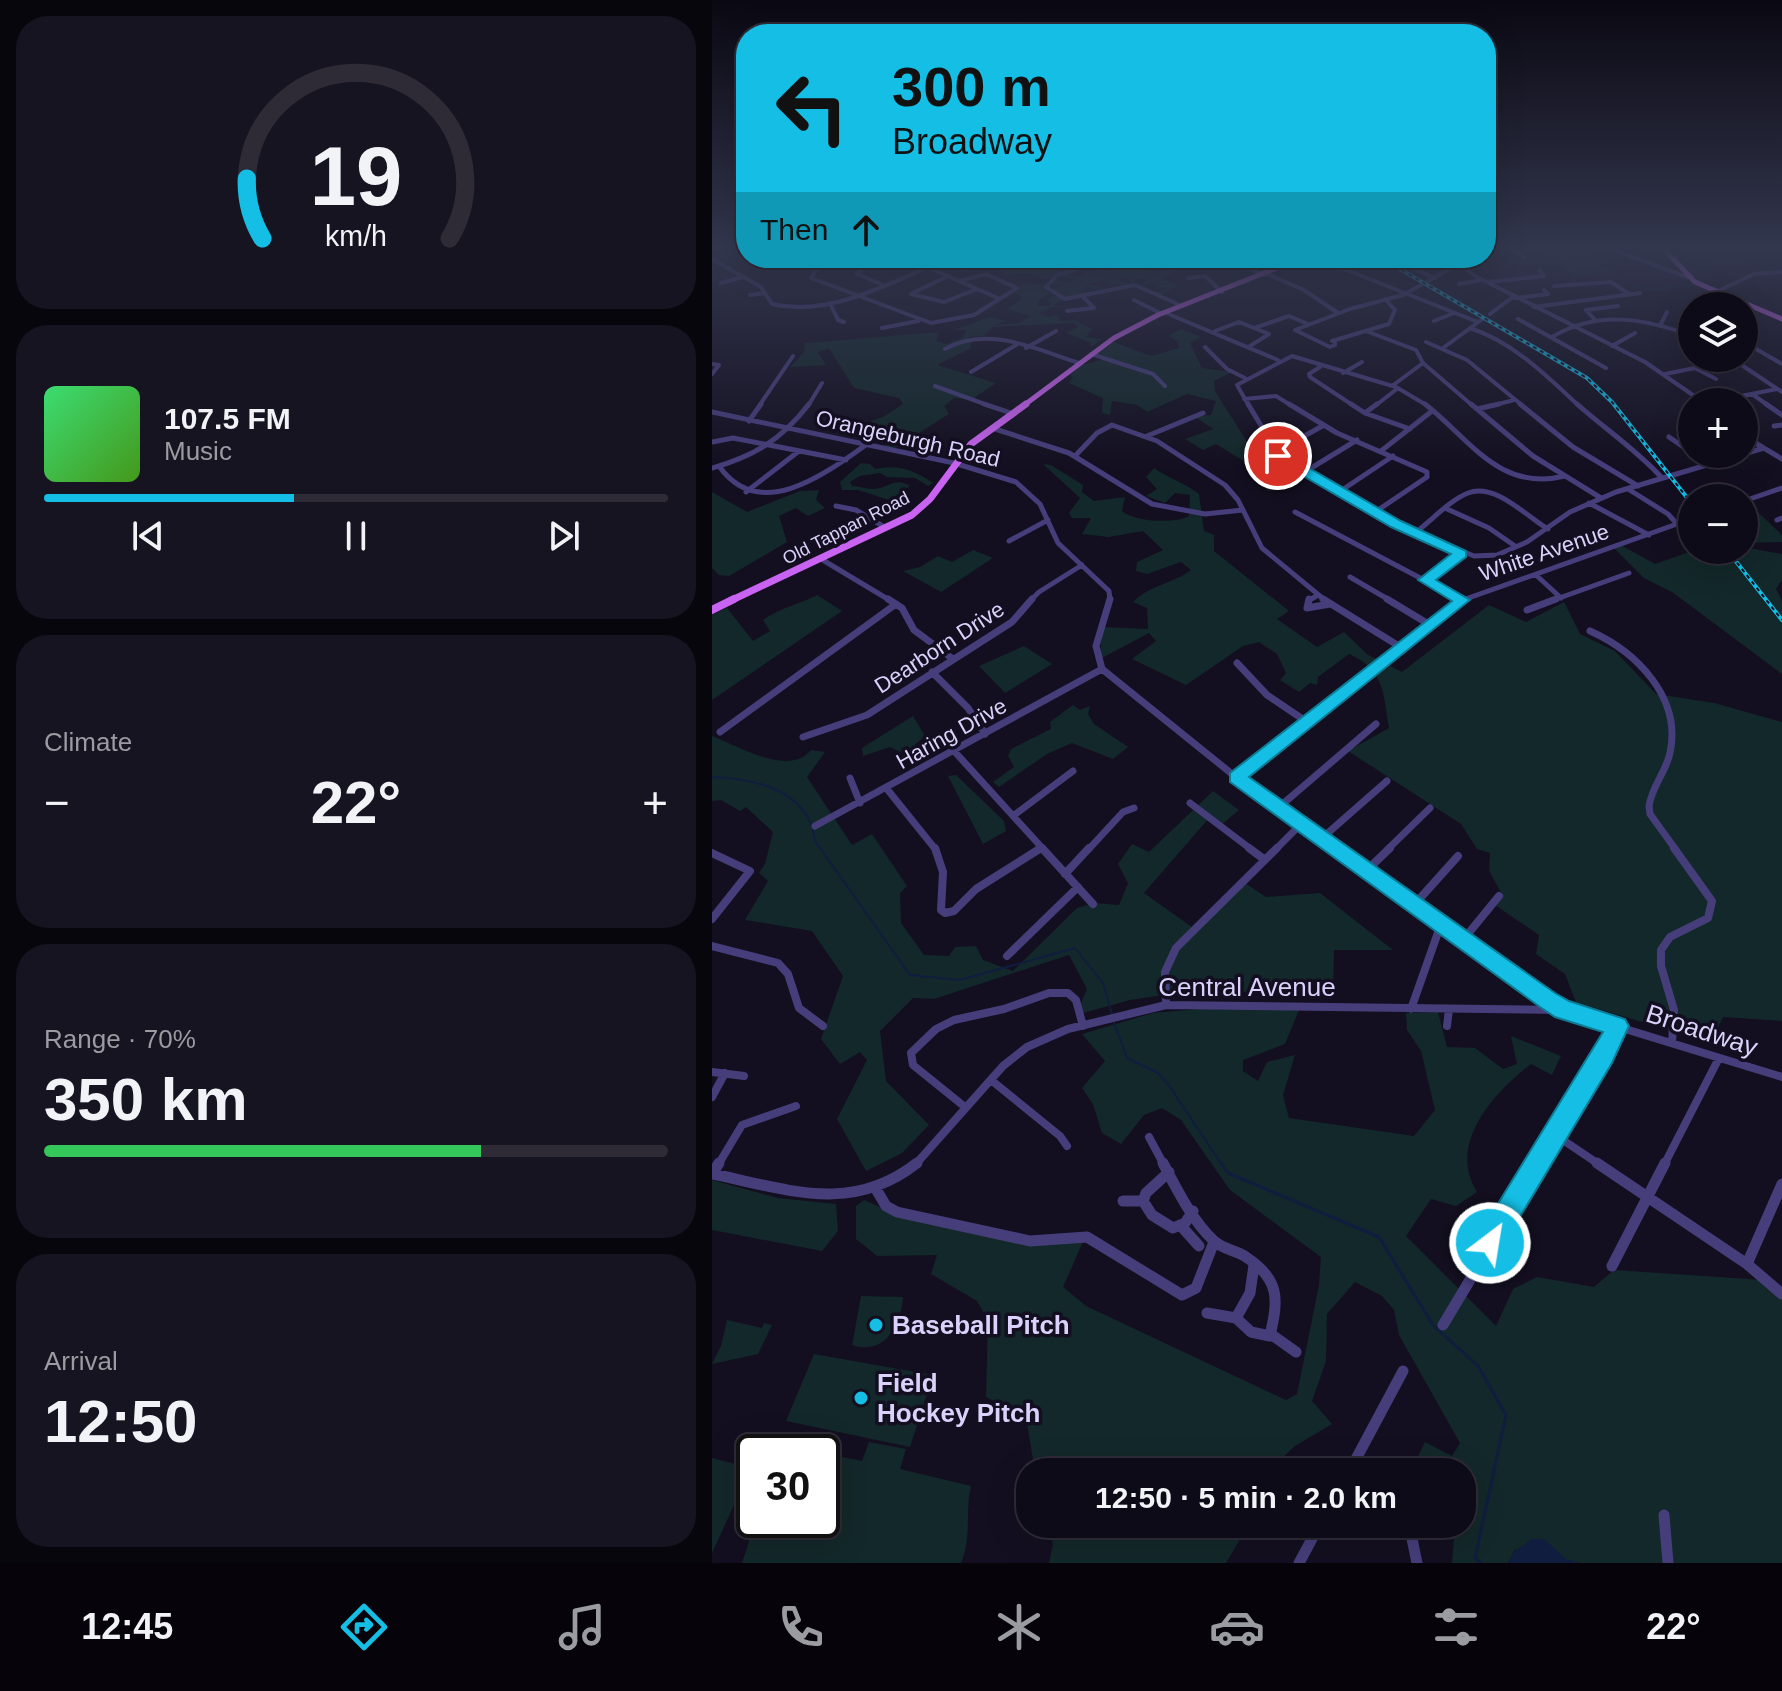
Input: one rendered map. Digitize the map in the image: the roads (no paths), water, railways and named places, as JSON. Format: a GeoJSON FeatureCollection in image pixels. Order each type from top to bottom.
{"type":"FeatureCollection","features":[{"type":"Feature","properties":{"kind":"main road","name":"Old Tappan Road"},"geometry":{"type":"LineString","coordinates":[[712,610],[886,528],[932,499],[954,463],[992,428],[1091,354],[1144,323]]}},
{"type":"Feature","properties":{"kind":"street"},"geometry":{"type":"LineString","coordinates":[[882,328],[908,323]]}},
{"type":"Feature","properties":{"kind":"street"},"geometry":{"type":"LineString","coordinates":[[1192,323],[1278,360]]}},
{"type":"Feature","properties":{"kind":"street"},"geometry":{"type":"LineString","coordinates":[[1215,331],[1235,323]]}},
{"type":"Feature","properties":{"kind":"street"},"geometry":{"type":"LineString","coordinates":[[1240,323],[1269,337],[1250,346]]}},
{"type":"Feature","properties":{"kind":"street"},"geometry":{"type":"LineString","coordinates":[[1254,328],[1267,323]]}},
{"type":"Feature","properties":{"kind":"street"},"geometry":{"type":"LineString","coordinates":[[1311,323],[1295,331],[1322,344],[1334,346],[1335,340],[1388,323]]}},
{"type":"Feature","properties":{"kind":"street"},"geometry":{"type":"LineString","coordinates":[[1443,348],[1477,323]]}},
{"type":"Feature","properties":{"kind":"street"},"geometry":{"type":"LineString","coordinates":[[1525,323],[1606,368]]}},
{"type":"Feature","properties":{"kind":"street"},"geometry":{"type":"LineString","coordinates":[[1564,323],[1665,374],[1684,388]]}},
{"type":"Feature","properties":{"kind":"street"},"geometry":{"type":"LineString","coordinates":[[1552,337],[1568,325],[1582,323]]}},
{"type":"Feature","properties":{"kind":"street"},"geometry":{"type":"LineString","coordinates":[[1650,323],[1678,332]]}},
{"type":"Feature","properties":{"kind":"street"},"geometry":{"type":"LineString","coordinates":[[1470,328],[1485,333],[1544,372],[1611,435],[1642,456],[1662,478]]}},
{"type":"Feature","properties":{"kind":"street"},"geometry":{"type":"LineString","coordinates":[[1026,348],[1056,331]]}},
{"type":"Feature","properties":{"kind":"street"},"geometry":{"type":"LineString","coordinates":[[1364,331],[1416,350],[1423,363],[1533,456],[1601,498]]}},
{"type":"Feature","properties":{"kind":"street"},"geometry":{"type":"LineString","coordinates":[[1612,346],[1635,333]]}},
{"type":"Feature","properties":{"kind":"street"},"geometry":{"type":"LineString","coordinates":[[945,349],[953,343],[981,337],[1079,363]]}},
{"type":"Feature","properties":{"kind":"street"},"geometry":{"type":"LineString","coordinates":[[1416,350],[1427,339],[1471,363],[1573,447],[1638,486]]}},
{"type":"Feature","properties":{"kind":"street"},"geometry":{"type":"LineString","coordinates":[[971,372],[1016,345]]}},
{"type":"Feature","properties":{"kind":"street"},"geometry":{"type":"LineString","coordinates":[[1205,347],[1227,369],[1245,378]]}},
{"type":"Feature","properties":{"kind":"street"},"geometry":{"type":"LineString","coordinates":[[1758,350],[1782,364]]}},
{"type":"Feature","properties":{"kind":"street"},"geometry":{"type":"LineString","coordinates":[[1091,354],[1153,374],[1165,386]]}},
{"type":"Feature","properties":{"kind":"street"},"geometry":{"type":"LineString","coordinates":[[749,421],[793,356]]}},
{"type":"Feature","properties":{"kind":"street"},"geometry":{"type":"LineString","coordinates":[[1565,476],[1543,484],[1497,467],[1432,411],[1395,387],[1320,367],[1292,356],[1278,360],[1237,385],[1283,462],[1461,554],[1487,557],[1548,529],[1589,503],[1698,468]]}},
{"type":"Feature","properties":{"kind":"street"},"geometry":{"type":"LineString","coordinates":[[1343,373],[1362,362]]}},
{"type":"Feature","properties":{"kind":"street"},"geometry":{"type":"LineString","coordinates":[[1365,413],[1423,363]]}},
{"type":"Feature","properties":{"kind":"street"},"geometry":{"type":"LineString","coordinates":[[712,364],[719,365],[712,374]]}},
{"type":"Feature","properties":{"kind":"street"},"geometry":{"type":"LineString","coordinates":[[1320,367],[1309,374],[1310,377],[1365,413],[1410,429]]}},
{"type":"Feature","properties":{"kind":"street"},"geometry":{"type":"LineString","coordinates":[[1665,374],[1695,368],[1716,379]]}},
{"type":"Feature","properties":{"kind":"street"},"geometry":{"type":"LineString","coordinates":[[1752,372],[1779,390]]}},
{"type":"Feature","properties":{"kind":"street"},"geometry":{"type":"LineString","coordinates":[[822,383],[790,429],[758,455],[716,467],[727,481],[746,492],[771,492],[829,473],[867,444]]}},
{"type":"Feature","properties":{"kind":"street"},"geometry":{"type":"LineString","coordinates":[[935,386],[1011,413]]}},
{"type":"Feature","properties":{"kind":"street"},"geometry":{"type":"LineString","coordinates":[[1758,393],[1779,390]]}},
{"type":"Feature","properties":{"kind":"street"},"geometry":{"type":"LineString","coordinates":[[1244,399],[1276,396],[1324,425],[1426,471],[1428,476],[1375,512]]}},
{"type":"Feature","properties":{"kind":"street"},"geometry":{"type":"LineString","coordinates":[[1758,398],[1782,415]]}},
{"type":"Feature","properties":{"kind":"street"},"geometry":{"type":"LineString","coordinates":[[1477,409],[1514,400]]}},
{"type":"Feature","properties":{"kind":"street"},"geometry":{"type":"LineString","coordinates":[[1381,451],[1432,411]]}},
{"type":"Feature","properties":{"kind":"street","name":"Orangeburgh Road"},"geometry":{"type":"LineString","coordinates":[[712,412],[954,463],[1021,485],[1040,504],[1058,543],[1110,594],[1095,646],[1102,669]]}},
{"type":"Feature","properties":{"kind":"street"},"geometry":{"type":"LineString","coordinates":[[1147,436],[1203,413]]}},
{"type":"Feature","properties":{"kind":"street"},"geometry":{"type":"LineString","coordinates":[[1075,456],[1108,426],[1121,425],[1147,436],[1221,482],[1237,498],[1262,548],[1318,595],[1402,648]]}},
{"type":"Feature","properties":{"kind":"street"},"geometry":{"type":"LineString","coordinates":[[1276,452],[1324,425]]}},
{"type":"Feature","properties":{"kind":"street"},"geometry":{"type":"LineString","coordinates":[[1774,426],[1782,425]]}},
{"type":"Feature","properties":{"kind":"street"},"geometry":{"type":"LineString","coordinates":[[992,428],[1075,456],[1152,504],[1205,514],[1243,510]]}},
{"type":"Feature","properties":{"kind":"street"},"geometry":{"type":"LineString","coordinates":[[712,442],[729,437],[846,460]]}},
{"type":"Feature","properties":{"kind":"street"},"geometry":{"type":"LineString","coordinates":[[1669,437],[1678,443]]}},
{"type":"Feature","properties":{"kind":"street"},"geometry":{"type":"LineString","coordinates":[[1303,473],[1357,440]]}},
{"type":"Feature","properties":{"kind":"street"},"geometry":{"type":"LineString","coordinates":[[1758,444],[1782,459]]}},
{"type":"Feature","properties":{"kind":"street"},"geometry":{"type":"LineString","coordinates":[[1758,450],[1764,448]]}},
{"type":"Feature","properties":{"kind":"street"},"geometry":{"type":"LineString","coordinates":[[746,492],[799,451]]}},
{"type":"Feature","properties":{"kind":"street"},"geometry":{"type":"LineString","coordinates":[[1339,492],[1393,456]]}},
{"type":"Feature","properties":{"kind":"street"},"geometry":{"type":"LineString","coordinates":[[1758,496],[1782,488]]}},
{"type":"Feature","properties":{"kind":"street","name":"White Avenue"},"geometry":{"type":"LineString","coordinates":[[1237,778],[1462,600],[1676,525],[1675,520],[1628,489]]}},
{"type":"Feature","properties":{"kind":"street"},"geometry":{"type":"LineString","coordinates":[[1416,532],[1471,492],[1480,492],[1516,506],[1548,529]]}},
{"type":"Feature","properties":{"kind":"street"},"geometry":{"type":"LineString","coordinates":[[1589,503],[1649,535]]}},
{"type":"Feature","properties":{"kind":"street"},"geometry":{"type":"LineString","coordinates":[[836,506],[858,511],[886,528]]}},
{"type":"Feature","properties":{"kind":"street"},"geometry":{"type":"LineString","coordinates":[[1447,509],[1489,528],[1515,546]]}},
{"type":"Feature","properties":{"kind":"street"},"geometry":{"type":"LineString","coordinates":[[1295,512],[1462,600]]}},
{"type":"Feature","properties":{"kind":"street"},"geometry":{"type":"LineString","coordinates":[[1009,541],[1048,520]]}},
{"type":"Feature","properties":{"kind":"street"},"geometry":{"type":"LineString","coordinates":[[1425,580],[1461,554]]}},
{"type":"Feature","properties":{"kind":"street"},"geometry":{"type":"LineString","coordinates":[[821,559],[896,604],[904,611],[914,630],[953,659]]}},
{"type":"Feature","properties":{"kind":"street","name":"Dearborn Drive"},"geometry":{"type":"LineString","coordinates":[[803,737],[859,720],[1012,622],[1039,592],[1082,565]]}},
{"type":"Feature","properties":{"kind":"street"},"geometry":{"type":"LineString","coordinates":[[1527,610],[1629,573]]}},
{"type":"Feature","properties":{"kind":"street"},"geometry":{"type":"LineString","coordinates":[[1536,575],[1561,598]]}},
{"type":"Feature","properties":{"kind":"street"},"geometry":{"type":"LineString","coordinates":[[1350,577],[1430,625]]}},
{"type":"Feature","properties":{"kind":"street"},"geometry":{"type":"LineString","coordinates":[[1318,595],[1308,600],[1307,608],[1330,604]]}},
{"type":"Feature","properties":{"kind":"street"},"geometry":{"type":"LineString","coordinates":[[720,732],[896,604]]}},
{"type":"Feature","properties":{"kind":"street"},"geometry":{"type":"LineString","coordinates":[[1590,631],[1603,636],[1629,659],[1654,682],[1665,699],[1671,749],[1650,797],[1650,814],[1712,901],[1713,911],[1708,920],[1673,934],[1661,950],[1661,964],[1673,1003],[1672,1043]]}},
{"type":"Feature","properties":{"kind":"street"},"geometry":{"type":"LineString","coordinates":[[1237,663],[1267,695],[1307,722]]}},
{"type":"Feature","properties":{"kind":"street"},"geometry":{"type":"LineString","coordinates":[[1102,669],[1237,778],[1563,1010]]}},
{"type":"Feature","properties":{"kind":"street","name":"Haring Drive"},"geometry":{"type":"LineString","coordinates":[[815,826],[1102,669]]}},
{"type":"Feature","properties":{"kind":"street"},"geometry":{"type":"LineString","coordinates":[[932,672],[968,708],[985,734]]}},
{"type":"Feature","properties":{"kind":"street"},"geometry":{"type":"LineString","coordinates":[[1278,808],[1376,724]]}},
{"type":"Feature","properties":{"kind":"street"},"geometry":{"type":"LineString","coordinates":[[955,752],[1093,904]]}},
{"type":"Feature","properties":{"kind":"street"},"geometry":{"type":"LineString","coordinates":[[1013,816],[1073,771]]}},
{"type":"Feature","properties":{"kind":"street"},"geometry":{"type":"LineString","coordinates":[[850,778],[860,803]]}},
{"type":"Feature","properties":{"kind":"street"},"geometry":{"type":"LineString","coordinates":[[1321,839],[1387,781]]}},
{"type":"Feature","properties":{"kind":"street"},"geometry":{"type":"LineString","coordinates":[[887,789],[941,856],[951,892],[941,907],[945,913],[954,911],[976,889],[1041,848]]}},
{"type":"Feature","properties":{"kind":"street"},"geometry":{"type":"LineString","coordinates":[[1190,803],[1265,860]]}},
{"type":"Feature","properties":{"kind":"street"},"geometry":{"type":"LineString","coordinates":[[1065,874],[1123,812],[1134,808]]}},
{"type":"Feature","properties":{"kind":"street"},"geometry":{"type":"LineString","coordinates":[[1366,871],[1430,808]]}},
{"type":"Feature","properties":{"kind":"street"},"geometry":{"type":"LineString","coordinates":[[1166,1005],[1165,972],[1176,948],[1301,824]]}},
{"type":"Feature","properties":{"kind":"street"},"geometry":{"type":"LineString","coordinates":[[712,853],[750,871],[712,919]]}},
{"type":"Feature","properties":{"kind":"street"},"geometry":{"type":"LineString","coordinates":[[1414,905],[1458,856]]}},
{"type":"Feature","properties":{"kind":"street"},"geometry":{"type":"LineString","coordinates":[[1007,956],[1078,887]]}},
{"type":"Feature","properties":{"kind":"street"},"geometry":{"type":"LineString","coordinates":[[951,892],[976,889]]}},
{"type":"Feature","properties":{"kind":"street"},"geometry":{"type":"LineString","coordinates":[[1463,940],[1499,896]]}},
{"type":"Feature","properties":{"kind":"street"},"geometry":{"type":"LineString","coordinates":[[1411,1009],[1441,924]]}},
{"type":"Feature","properties":{"kind":"street"},"geometry":{"type":"LineString","coordinates":[[712,946],[778,963],[788,974],[795,1003],[823,1026]]}},
{"type":"Feature","properties":{"kind":"street"},"geometry":{"type":"LineString","coordinates":[[965,1107],[913,1065],[911,1053],[936,1029],[954,1020],[1059,992],[1076,1000],[1083,1026]]}},
{"type":"Feature","properties":{"kind":"street","name":"Central Avenue"},"geometry":{"type":"LineString","coordinates":[[712,1174],[830,1197],[876,1189],[902,1175],[926,1156],[965,1107],[1027,1047],[1054,1033],[1166,1005],[1563,1010]]}},
{"type":"Feature","properties":{"kind":"street"},"geometry":{"type":"LineString","coordinates":[[1447,1026],[1449,1009]]}},
{"type":"Feature","properties":{"kind":"street","name":"Broadway"},"geometry":{"type":"LineString","coordinates":[[1563,1010],[1782,1077]]}},
{"type":"Feature","properties":{"kind":"street"},"geometry":{"type":"LineString","coordinates":[[1443,1325],[1554,1134],[1604,1056],[1617,1026]]}},
{"type":"Feature","properties":{"kind":"street"},"geometry":{"type":"LineString","coordinates":[[1612,1266],[1719,1058]]}},
{"type":"Feature","properties":{"kind":"street"},"geometry":{"type":"LineString","coordinates":[[712,1097],[716,1073],[744,1076]]}},
{"type":"Feature","properties":{"kind":"street"},"geometry":{"type":"LineString","coordinates":[[991,1080],[1060,1136],[1067,1146]]}},
{"type":"Feature","properties":{"kind":"street"},"geometry":{"type":"LineString","coordinates":[[712,1174],[742,1125],[796,1106]]}},
{"type":"Feature","properties":{"kind":"street"},"geometry":{"type":"LineString","coordinates":[[1554,1134],[1747,1264],[1782,1294]]}},
{"type":"Feature","properties":{"kind":"street"},"geometry":{"type":"LineString","coordinates":[[1149,1137],[1214,1242],[1240,1252],[1276,1288],[1272,1335]]}},
{"type":"Feature","properties":{"kind":"street"},"geometry":{"type":"LineString","coordinates":[[1169,1172],[1146,1193],[1143,1201],[1147,1209],[1162,1223],[1173,1228],[1181,1226],[1193,1211]]}},
{"type":"Feature","properties":{"kind":"street"},"geometry":{"type":"LineString","coordinates":[[1747,1264],[1782,1184]]}},
{"type":"Feature","properties":{"kind":"street"},"geometry":{"type":"LineString","coordinates":[[876,1189],[886,1206],[897,1212],[1030,1241],[1087,1237],[1182,1295],[1196,1288],[1214,1242]]}},
{"type":"Feature","properties":{"kind":"street"},"geometry":{"type":"LineString","coordinates":[[1123,1201],[1143,1201]]}},
{"type":"Feature","properties":{"kind":"street"},"geometry":{"type":"LineString","coordinates":[[1181,1226],[1199,1246]]}},
{"type":"Feature","properties":{"kind":"street"},"geometry":{"type":"LineString","coordinates":[[1236,1318],[1250,1293],[1254,1265]]}},
{"type":"Feature","properties":{"kind":"street"},"geometry":{"type":"LineString","coordinates":[[1207,1313],[1236,1318],[1241,1325],[1261,1337],[1272,1335],[1296,1352]]}},
{"type":"Feature","properties":{"kind":"street"},"geometry":{"type":"LineString","coordinates":[[1356,1458],[1403,1371]]}},
{"type":"Feature","properties":{"kind":"street"},"geometry":{"type":"LineString","coordinates":[[1664,1515],[1668,1563]]}},
{"type":"Feature","properties":{"kind":"street"},"geometry":{"type":"LineString","coordinates":[[1299,1563],[1312,1538]]}},
{"type":"Feature","properties":{"kind":"street"},"geometry":{"type":"LineString","coordinates":[[1412,1538],[1417,1563]]}},
{"type":"Feature","properties":{"kind":"water"},"geometry":{"type":"Polygon","coordinates":[[[1532,1539],[1544,1539],[1566,1559],[1580,1563],[1508,1563],[1515,1551],[1532,1539]]]}},
{"type":"Feature","properties":{"kind":"waterway"},"geometry":{"type":"LineString","coordinates":[[712,777],[756,783],[783,793],[804,812],[812,826]]}},
{"type":"Feature","properties":{"kind":"waterway"},"geometry":{"type":"LineString","coordinates":[[813,830],[815,841],[910,975],[960,980],[1075,948],[1103,983],[1112,1014]]}},
{"type":"Feature","properties":{"kind":"waterway"},"geometry":{"type":"LineString","coordinates":[[1113,1020],[1127,1058],[1158,1073],[1168,1084],[1222,1165]]}},
{"type":"Feature","properties":{"kind":"waterway"},"geometry":{"type":"LineString","coordinates":[[1221,1163],[1228,1173],[1379,1237],[1433,1325],[1478,1366],[1506,1415],[1475,1558],[1481,1563]]}},
{"type":"Feature","properties":{"kind":"railway"},"geometry":{"type":"LineString","coordinates":[[1492,323],[1587,378],[1612,402],[1678,486]]}},
{"type":"Feature","properties":{"kind":"railway"},"geometry":{"type":"LineString","coordinates":[[1738,564],[1782,620]]}},
{"type":"Feature","properties":{"kind":"place","name":"Baseball Pitch"},"geometry":{"type":"Point","coordinates":[876,1325]}},
{"type":"Feature","properties":{"kind":"place","name":"Field Hockey Pitch"},"geometry":{"type":"Point","coordinates":[861,1398]}}]}
